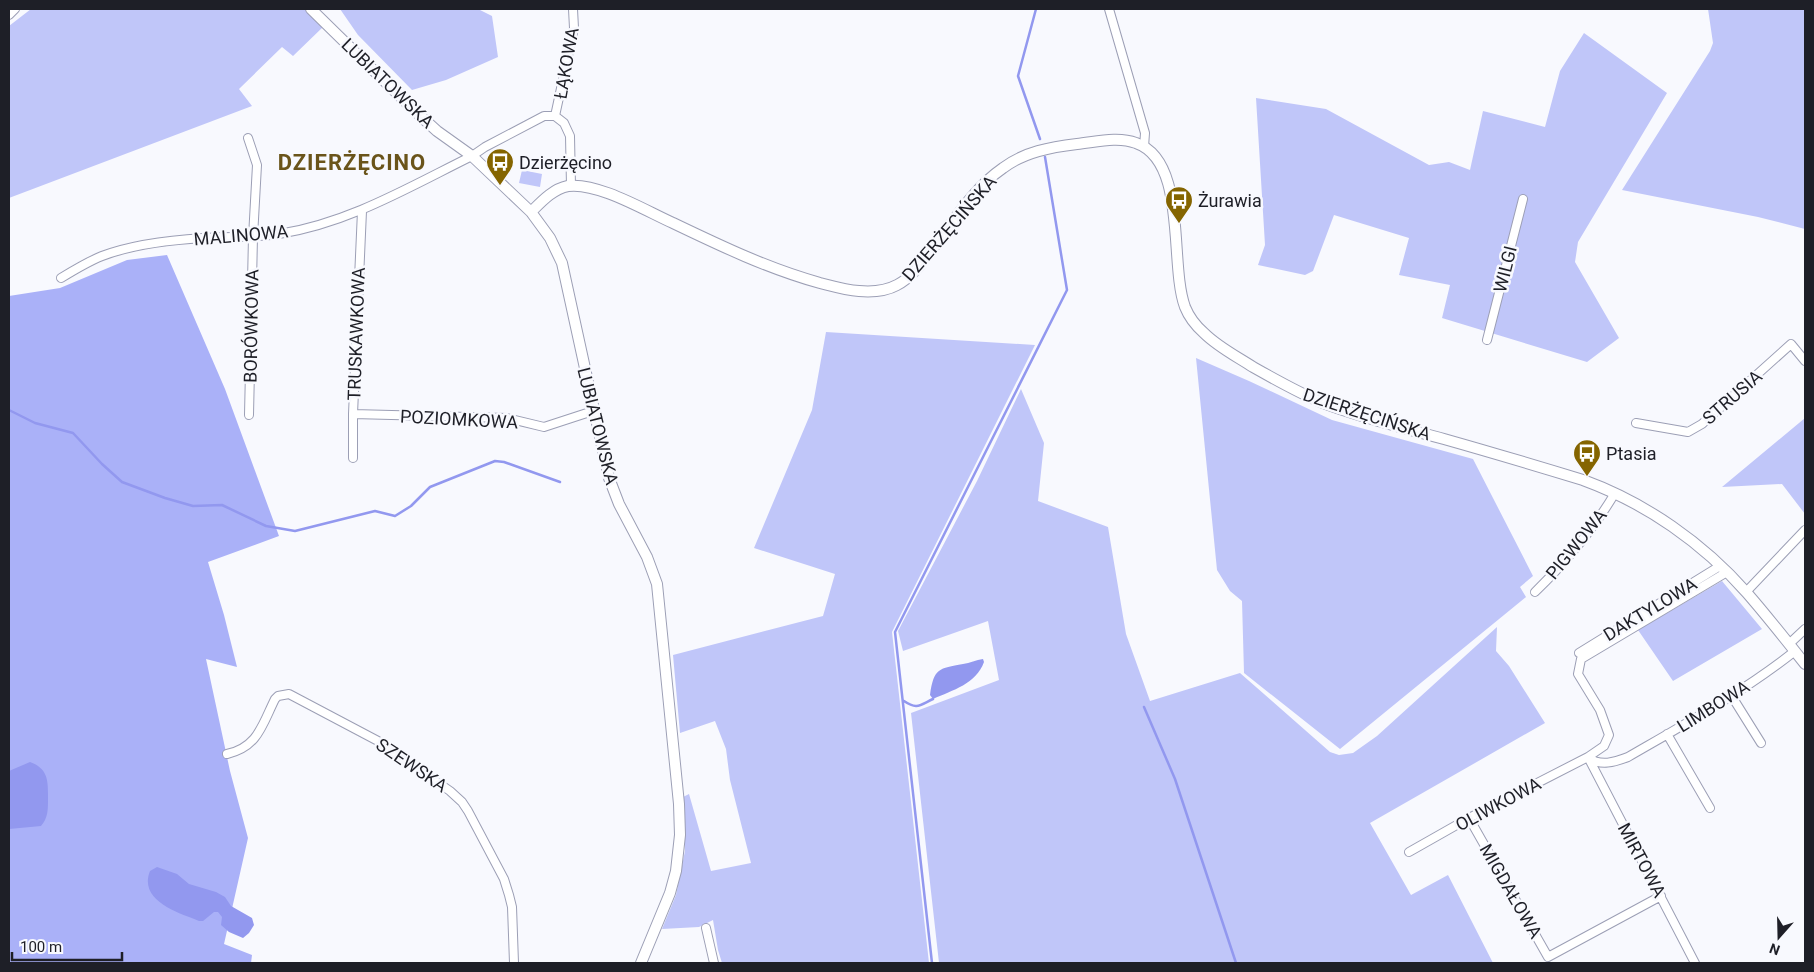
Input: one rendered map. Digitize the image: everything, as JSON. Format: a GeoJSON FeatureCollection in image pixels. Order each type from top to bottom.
{"type":"FeatureCollection","features":[{"type":"Feature","properties":{"kind":"street"},"geometry":{"type":"LineString","coordinates":[[9,15],[15,9]]}},
{"type":"Feature","properties":{"kind":"street","name":"LUBIATOWSKA"},"geometry":{"type":"LineString","coordinates":[[311,9],[415,112],[437,131],[472,156],[531,212],[550,238],[562,263],[608,478],[619,504],[647,557],[657,584],[680,835],[676,871],[670,892],[641,963]]}},
{"type":"Feature","properties":{"kind":"street","name":"ŁĄKOWA"},"geometry":{"type":"LineString","coordinates":[[556,116],[574,28],[573,9]]}},
{"type":"Feature","properties":{"kind":"street"},"geometry":{"type":"LineString","coordinates":[[1109,9],[1145,132],[1144,147]]}},
{"type":"Feature","properties":{"kind":"street","name":"ŁĄKOWA"},"geometry":{"type":"LineString","coordinates":[[472,156],[485,147],[544,116],[556,116],[564,123],[570,136],[571,186]]}},
{"type":"Feature","properties":{"kind":"street","name":"BORÓWKOWA"},"geometry":{"type":"LineString","coordinates":[[248,138],[257,165],[253,237],[249,414]]}},
{"type":"Feature","properties":{"kind":"street","name":"DZIERŻĘCIŃSKA"},"geometry":{"type":"LineString","coordinates":[[571,186],[585,186],[598,189],[793,276],[846,289],[875,290],[899,284],[913,274],[975,192],[1002,168],[1023,156],[1043,149],[1112,140],[1135,142],[1144,147],[1159,162],[1166,173],[1173,208],[1180,287],[1184,304],[1192,320],[1220,347],[1286,386],[1341,410],[1583,480],[1615,493],[1663,519],[1692,541],[1746,592],[1805,664]]}},
{"type":"Feature","properties":{"kind":"street","name":"MALINOWA"},"geometry":{"type":"LineString","coordinates":[[61,278],[96,259],[128,248],[202,238],[253,237],[279,234],[327,224],[362,211],[472,156]]}},
{"type":"Feature","properties":{"kind":"street"},"geometry":{"type":"LineString","coordinates":[[531,212],[558,189],[571,186]]}},
{"type":"Feature","properties":{"kind":"street","name":"WILGI"},"geometry":{"type":"LineString","coordinates":[[1487,340],[1523,199]]}},
{"type":"Feature","properties":{"kind":"street","name":"TRUSKAWKOWA"},"geometry":{"type":"LineString","coordinates":[[352,458],[362,211]]}},
{"type":"Feature","properties":{"kind":"street","name":"STRUSIA"},"geometry":{"type":"LineString","coordinates":[[1636,423],[1688,432],[1702,424],[1791,344],[1805,361]]}},
{"type":"Feature","properties":{"kind":"street","name":"POZIOMKOWA"},"geometry":{"type":"LineString","coordinates":[[353,414],[507,418],[544,427],[593,412]]}},
{"type":"Feature","properties":{"kind":"street","name":"PIGWOWA"},"geometry":{"type":"LineString","coordinates":[[1535,592],[1553,575],[1590,532],[1615,493]]}},
{"type":"Feature","properties":{"kind":"street"},"geometry":{"type":"LineString","coordinates":[[1746,592],[1805,530]]}},
{"type":"Feature","properties":{"kind":"street","name":"DAKTYLOWA"},"geometry":{"type":"LineString","coordinates":[[1579,653],[1723,569]]}},
{"type":"Feature","properties":{"kind":"street","name":"OLIWKOWA"},"geometry":{"type":"LineString","coordinates":[[1409,852],[1469,818],[1588,757],[1604,746],[1609,735],[1600,710],[1578,674],[1581,659],[1723,569]]}},
{"type":"Feature","properties":{"kind":"street","name":"LIMBOWA"},"geometry":{"type":"LineString","coordinates":[[1588,757],[1595,763],[1617,762],[1667,734],[1766,673],[1792,647],[1805,629]]}},
{"type":"Feature","properties":{"kind":"street","name":"SZEWSKA"},"geometry":{"type":"LineString","coordinates":[[227,754],[244,748],[253,741],[260,732],[275,699],[278,696],[289,694],[378,741],[450,791],[462,802],[468,811],[504,879],[512,907],[514,963]]}},
{"type":"Feature","properties":{"kind":"street"},"geometry":{"type":"LineString","coordinates":[[1731,695],[1761,743]]}},
{"type":"Feature","properties":{"kind":"street"},"geometry":{"type":"LineString","coordinates":[[1667,734],[1710,808]]}},
{"type":"Feature","properties":{"kind":"street","name":"MIRTOWA"},"geometry":{"type":"LineString","coordinates":[[1588,757],[1695,963]]}},
{"type":"Feature","properties":{"kind":"street","name":"MIGDAŁOWA"},"geometry":{"type":"LineString","coordinates":[[1469,818],[1548,957],[1661,896]]}},
{"type":"Feature","properties":{"kind":"street"},"geometry":{"type":"LineString","coordinates":[[706,928],[714,963]]}},
{"type":"Feature","properties":{"kind":"shaded area"},"geometry":{"type":"Polygon","coordinates":[[[31,9],[305,9],[323,27],[293,56],[282,47],[239,89],[252,106],[9,198],[9,26],[31,9]]]}},
{"type":"Feature","properties":{"kind":"shaded area"},"geometry":{"type":"Polygon","coordinates":[[[340,9],[478,9],[492,16],[498,57],[446,80],[412,90],[358,35],[340,9]]]}},
{"type":"Feature","properties":{"kind":"shaded area"},"geometry":{"type":"Polygon","coordinates":[[[1708,9],[1805,9],[1805,229],[1758,217],[1622,190],[1710,51],[1713,43],[1708,9]]]}},
{"type":"Feature","properties":{"kind":"shaded area"},"geometry":{"type":"Polygon","coordinates":[[[1584,33],[1667,93],[1578,242],[1575,262],[1619,338],[1587,362],[1442,318],[1450,285],[1399,275],[1409,238],[1334,215],[1313,271],[1305,275],[1258,265],[1265,245],[1256,98],[1326,109],[1429,165],[1449,162],[1470,170],[1483,111],[1545,127],[1560,71],[1584,33]]]}},
{"type":"Feature","properties":{"kind":"shaded area"},"geometry":{"type":"Polygon","coordinates":[[[522,170],[542,174],[540,187],[519,183],[522,170]]]}},
{"type":"Feature","properties":{"kind":"shaded area"},"geometry":{"type":"Polygon","coordinates":[[[167,255],[225,389],[279,536],[208,562],[237,667],[206,659],[230,771],[248,838],[224,944],[252,955],[251,963],[9,963],[9,296],[60,288],[127,260],[167,255]]]}},
{"type":"Feature","properties":{"kind":"shaded area"},"geometry":{"type":"Polygon","coordinates":[[[826,332],[1035,345],[892,632],[929,963],[722,963],[713,920],[699,927],[662,929],[676,895],[685,851],[683,797],[689,794],[711,871],[751,863],[730,780],[726,749],[715,721],[680,733],[673,655],[823,616],[835,574],[754,548],[812,410],[826,332]]]}},
{"type":"Feature","properties":{"kind":"shaded area"},"geometry":{"type":"Polygon","coordinates":[[[1196,358],[1332,420],[1473,459],[1533,576],[1520,587],[1526,597],[1340,749],[1244,673],[1242,601],[1230,591],[1217,570],[1196,358]]]}},
{"type":"Feature","properties":{"kind":"shaded area"},"geometry":{"type":"Polygon","coordinates":[[[1021,389],[1044,443],[1038,501],[1108,527],[1126,634],[1150,701],[1240,673],[1330,752],[1339,755],[1353,753],[1377,736],[1497,627],[1496,651],[1509,666],[1545,723],[1370,823],[1411,895],[1448,875],[1493,963],[939,963],[911,713],[999,680],[988,621],[903,651],[898,631],[977,481],[1021,389]]]}},
{"type":"Feature","properties":{"kind":"shaded area"},"geometry":{"type":"Polygon","coordinates":[[[1805,418],[1805,514],[1782,484],[1722,487],[1805,418]]]}},
{"type":"Feature","properties":{"kind":"shaded area"},"geometry":{"type":"Polygon","coordinates":[[[1722,581],[1762,629],[1673,681],[1638,630],[1722,581]]]}},
{"type":"Feature","properties":{"kind":"shaded area"},"geometry":{"type":"Polygon","coordinates":[[[983,659],[984,662],[980,670],[970,681],[933,699],[930,695],[933,679],[939,671],[983,659]]]}},
{"type":"Feature","properties":{"kind":"shaded area"},"geometry":{"type":"Polygon","coordinates":[[[30,762],[41,768],[46,777],[48,807],[46,817],[41,826],[9,829],[9,771],[30,762]]]}},
{"type":"Feature","properties":{"kind":"shaded area"},"geometry":{"type":"Polygon","coordinates":[[[157,867],[177,874],[189,884],[216,892],[225,897],[231,906],[252,918],[254,925],[249,933],[243,938],[229,932],[221,925],[222,917],[218,912],[214,912],[203,921],[199,921],[162,904],[150,890],[148,881],[150,871],[157,867]]]}},
{"type":"Feature","properties":{"kind":"waterway"},"geometry":{"type":"LineString","coordinates":[[1036,9],[1018,76],[1040,139]]}},
{"type":"Feature","properties":{"kind":"waterway"},"geometry":{"type":"LineString","coordinates":[[932,963],[895,632],[1067,290],[1045,157]]}},
{"type":"Feature","properties":{"kind":"waterway"},"geometry":{"type":"LineString","coordinates":[[9,410],[35,423],[73,433],[122,482],[193,506],[222,505],[266,526],[295,531],[375,511],[395,516],[411,506],[430,487],[495,461],[504,462],[560,482]]}},
{"type":"Feature","properties":{"kind":"waterway"},"geometry":{"type":"LineString","coordinates":[[904,701],[915,706],[922,705],[933,699]]}},
{"type":"Feature","properties":{"kind":"waterway"},"geometry":{"type":"LineString","coordinates":[[1144,707],[1175,779],[1236,963]]}},
{"type":"Feature","properties":{"kind":"place","name":"Dzierżęcino"},"geometry":{"type":"Point","coordinates":[500,186]}},
{"type":"Feature","properties":{"kind":"place","name":"Żurawia"},"geometry":{"type":"Point","coordinates":[1179,224]}},
{"type":"Feature","properties":{"kind":"place","name":"Ptasia"},"geometry":{"type":"Point","coordinates":[1587,477]}},
{"type":"Feature","properties":{"kind":"district","name":"DZIERŻĘCINO"},"geometry":{"type":"Point","coordinates":[352,162]}}]}
